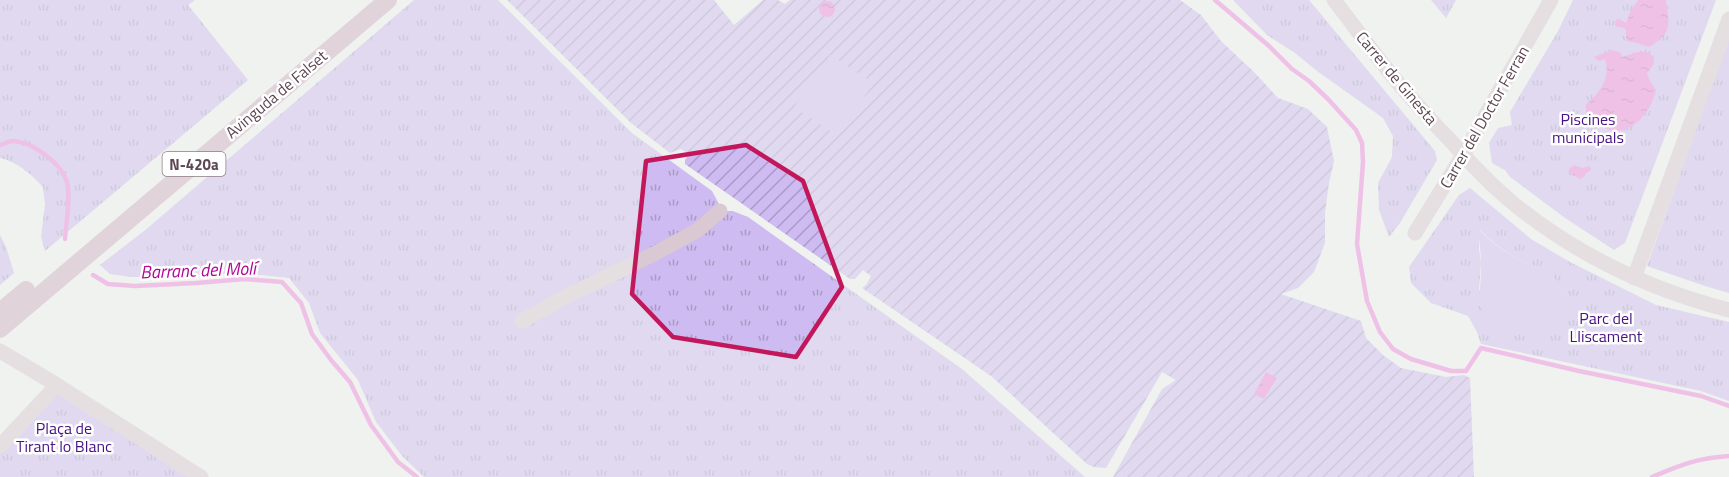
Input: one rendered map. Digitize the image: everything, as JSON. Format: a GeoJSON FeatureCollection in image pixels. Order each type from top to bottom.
{"type":"FeatureCollection","features":[{"type":"Feature","properties":{"kind":"main road","name":"Avinguda de Falset"},"geometry":{"type":"LineString","coordinates":[[0,312],[369,0]]}},
{"type":"Feature","properties":{"kind":"main road","name":"Avinguda de Falset"},"geometry":{"type":"LineString","coordinates":[[0,329],[388,0]]}},
{"type":"Feature","properties":{"kind":"street","name":"Carrer de Ginesta"},"geometry":{"type":"LineString","coordinates":[[1334,0],[1406,92],[1463,155],[1513,204],[1553,233],[1634,278],[1662,290],[1729,310]]}},
{"type":"Feature","properties":{"kind":"street","name":"Carrer del Doctor Ferran"},"geometry":{"type":"LineString","coordinates":[[1415,234],[1463,155],[1551,0]]}},
{"type":"Feature","properties":{"kind":"street"},"geometry":{"type":"LineString","coordinates":[[1634,278],[1729,19]]}},
{"type":"Feature","properties":{"kind":"street"},"geometry":{"type":"LineString","coordinates":[[522,321],[698,230],[720,211]]}},
{"type":"Feature","properties":{"kind":"street"},"geometry":{"type":"LineString","coordinates":[[0,351],[201,477]]}},
{"type":"Feature","properties":{"kind":"street"},"geometry":{"type":"LineString","coordinates":[[0,446],[57,386]]}},
{"type":"Feature","properties":{"kind":"highlighted area"},"geometry":{"type":"Polygon","coordinates":[[[746,145],[803,181],[842,287],[796,357],[673,337],[632,294],[646,161],[746,145]]]}},
{"type":"Feature","properties":{"kind":"green space"},"geometry":{"type":"Polygon","coordinates":[[[0,0],[195,0],[188,5],[248,80],[45,251],[41,237],[45,204],[43,187],[24,169],[0,158],[0,0]]]}},
{"type":"Feature","properties":{"kind":"green space"},"geometry":{"type":"Polygon","coordinates":[[[414,0],[498,0],[632,133],[712,191],[720,211],[733,211],[748,217],[962,369],[1085,477],[424,477],[403,457],[376,422],[358,380],[320,333],[309,303],[289,278],[241,273],[131,277],[110,274],[100,265],[144,231],[414,0]]]}},
{"type":"Feature","properties":{"kind":"green space"},"geometry":{"type":"Polygon","coordinates":[[[507,0],[714,0],[734,25],[763,0],[778,0],[785,4],[790,0],[1180,0],[1201,15],[1221,41],[1278,98],[1308,109],[1327,127],[1334,161],[1325,213],[1325,243],[1314,272],[1298,288],[1281,294],[1361,321],[1366,338],[1383,355],[1401,368],[1446,377],[1464,375],[1470,378],[1474,477],[1113,477],[1162,389],[1176,380],[1162,372],[1106,468],[1087,464],[991,376],[862,288],[871,276],[863,270],[855,279],[850,279],[685,164],[689,154],[681,149],[670,153],[631,123],[507,0]]]}},
{"type":"Feature","properties":{"kind":"green space"},"geometry":{"type":"Polygon","coordinates":[[[1233,0],[1309,0],[1435,151],[1437,160],[1400,223],[1389,237],[1379,210],[1378,183],[1392,157],[1393,136],[1383,118],[1267,35],[1233,0]]]}},
{"type":"Feature","properties":{"kind":"green space"},"geometry":{"type":"Polygon","coordinates":[[[1431,0],[1456,0],[1446,18],[1431,0]]]}},
{"type":"Feature","properties":{"kind":"green space","name":"Piscines municipals"},"geometry":{"type":"Polygon","coordinates":[[[1573,0],[1716,0],[1625,243],[1614,250],[1565,218],[1509,176],[1506,171],[1492,163],[1489,143],[1498,128],[1512,125],[1510,112],[1558,31],[1573,0]]]}},
{"type":"Feature","properties":{"kind":"green space"},"geometry":{"type":"Polygon","coordinates":[[[1729,37],[1729,293],[1647,266],[1729,37]]]}},
{"type":"Feature","properties":{"kind":"green space"},"geometry":{"type":"Polygon","coordinates":[[[830,55],[874,83],[836,135],[794,107],[830,55]]]}},
{"type":"Feature","properties":{"kind":"green space","name":"Parc del Lliscament"},"geometry":{"type":"Polygon","coordinates":[[[1470,188],[1531,239],[1570,262],[1656,305],[1729,322],[1729,401],[1701,391],[1481,344],[1468,316],[1431,303],[1411,283],[1409,267],[1459,195],[1470,188]],[[1479,229],[1481,263],[1479,290],[1562,292],[1551,276],[1519,260],[1495,244],[1479,229]]]}},
{"type":"Feature","properties":{"kind":"green space"},"geometry":{"type":"Polygon","coordinates":[[[1478,228],[1488,239],[1506,252],[1547,272],[1557,281],[1564,303],[1563,317],[1556,327],[1531,334],[1516,333],[1490,320],[1483,310],[1480,299],[1481,260],[1478,228]]]}},
{"type":"Feature","properties":{"kind":"green space"},"geometry":{"type":"Polygon","coordinates":[[[0,235],[14,273],[0,285],[0,235]]]}},
{"type":"Feature","properties":{"kind":"green space","name":"Plaça de Tirant lo Blanc"},"geometry":{"type":"Polygon","coordinates":[[[57,385],[201,477],[0,477],[0,446],[57,385]]]}},
{"type":"Feature","properties":{"kind":"water"},"geometry":{"type":"Polygon","coordinates":[[[1638,0],[1666,0],[1667,29],[1661,38],[1650,46],[1628,42],[1626,29],[1615,25],[1616,19],[1626,23],[1638,0]]]}},
{"type":"Feature","properties":{"kind":"water"},"geometry":{"type":"Polygon","coordinates":[[[824,1],[830,1],[835,9],[833,15],[824,17],[819,12],[819,6],[824,1]]]}},
{"type":"Feature","properties":{"kind":"water"},"geometry":{"type":"Polygon","coordinates":[[[1612,50],[1620,52],[1622,57],[1637,52],[1647,52],[1654,57],[1654,64],[1647,73],[1656,90],[1650,106],[1633,126],[1617,131],[1602,127],[1586,112],[1586,104],[1600,90],[1607,72],[1605,59],[1599,61],[1594,57],[1612,50]]]}},
{"type":"Feature","properties":{"kind":"water"},"geometry":{"type":"Polygon","coordinates":[[[1574,165],[1582,168],[1590,166],[1591,170],[1580,179],[1569,173],[1569,169],[1574,165]]]}},
{"type":"Feature","properties":{"kind":"water"},"geometry":{"type":"Polygon","coordinates":[[[1266,372],[1277,378],[1264,399],[1254,394],[1266,372]]]}},
{"type":"Feature","properties":{"kind":"waterway"},"geometry":{"type":"LineString","coordinates":[[1215,0],[1292,69],[1309,81],[1356,130],[1362,143],[1363,162],[1357,244],[1367,301],[1380,332],[1393,349],[1411,359],[1451,371],[1466,371],[1481,348],[1701,396],[1729,406]]}},
{"type":"Feature","properties":{"kind":"waterway","name":"Barranc del Molí"},"geometry":{"type":"LineString","coordinates":[[0,145],[10,141],[29,145],[53,161],[64,175],[69,195],[65,239]]}},
{"type":"Feature","properties":{"kind":"waterway","name":"Barranc del Molí"},"geometry":{"type":"LineString","coordinates":[[93,275],[108,284],[135,286],[245,279],[282,282],[301,303],[312,334],[350,382],[371,425],[398,462],[417,477]]}},
{"type":"Feature","properties":{"kind":"waterway"},"geometry":{"type":"LineString","coordinates":[[1652,477],[1689,463],[1729,456]]}}]}
